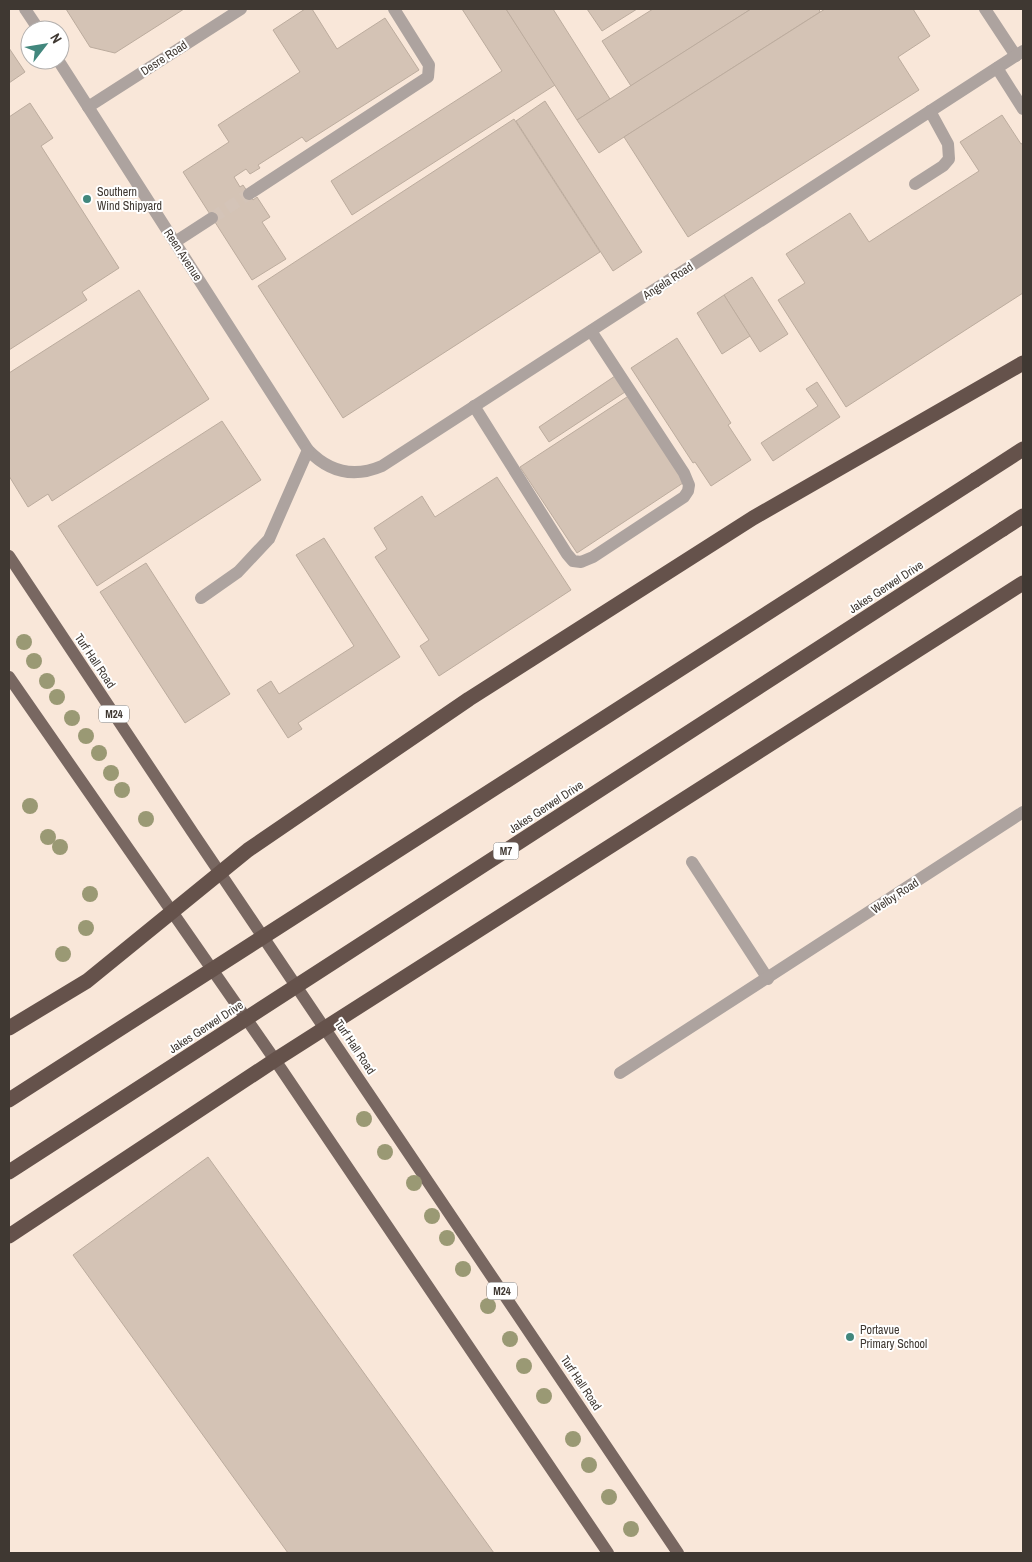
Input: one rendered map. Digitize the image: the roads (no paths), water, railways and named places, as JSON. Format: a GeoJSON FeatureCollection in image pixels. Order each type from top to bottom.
{"type":"FeatureCollection","features":[{"type":"Feature","properties":{"kind":"highway"},"geometry":{"type":"LineString","coordinates":[[9,1028],[87,981],[248,850],[440,719],[612,606],[761,513],[1023,363]]}},
{"type":"Feature","properties":{"kind":"highway"},"geometry":{"type":"LineString","coordinates":[[9,1100],[1023,449]]}},
{"type":"Feature","properties":{"kind":"highway","name":"Jakes Gerwel Drive"},"geometry":{"type":"LineString","coordinates":[[9,1172],[1023,516]]}},
{"type":"Feature","properties":{"kind":"highway"},"geometry":{"type":"LineString","coordinates":[[9,1236],[275,1060],[1023,583]]}},
{"type":"Feature","properties":{"kind":"main road","name":"Turf Hall Road"},"geometry":{"type":"LineString","coordinates":[[9,556],[678,1553]]}},
{"type":"Feature","properties":{"kind":"main road"},"geometry":{"type":"LineString","coordinates":[[9,677],[275,1060],[608,1553]]}},
{"type":"Feature","properties":{"kind":"street"},"geometry":{"type":"LineString","coordinates":[[25,9],[32,20]]}},
{"type":"Feature","properties":{"kind":"street","name":"Desre Road"},"geometry":{"type":"LineString","coordinates":[[88,107],[241,9]]}},
{"type":"Feature","properties":{"kind":"street"},"geometry":{"type":"LineString","coordinates":[[250,194],[428,77],[429,65],[426,59],[394,9]]}},
{"type":"Feature","properties":{"kind":"street"},"geometry":{"type":"LineString","coordinates":[[985,9],[1019,53]]}},
{"type":"Feature","properties":{"kind":"street","name":"Angela Road"},"geometry":{"type":"LineString","coordinates":[[308,450],[317,460],[338,471],[354,473],[371,471],[382,466],[1019,53]]}},
{"type":"Feature","properties":{"kind":"street"},"geometry":{"type":"LineString","coordinates":[[997,68],[1023,109]]}},
{"type":"Feature","properties":{"kind":"street","name":"Reen Avenue"},"geometry":{"type":"LineString","coordinates":[[64,70],[308,450]]}},
{"type":"Feature","properties":{"kind":"street"},"geometry":{"type":"LineString","coordinates":[[915,184],[943,166],[949,159],[948,144],[930,111]]}},
{"type":"Feature","properties":{"kind":"street"},"geometry":{"type":"LineString","coordinates":[[175,242],[212,218]]}},
{"type":"Feature","properties":{"kind":"street"},"geometry":{"type":"LineString","coordinates":[[474,406],[566,554],[573,561],[581,562],[593,557],[684,497],[688,491],[689,484],[684,472],[591,330]]}},
{"type":"Feature","properties":{"kind":"street"},"geometry":{"type":"LineString","coordinates":[[201,598],[238,572],[269,539],[308,450]]}},
{"type":"Feature","properties":{"kind":"street","name":"Welby Road"},"geometry":{"type":"LineString","coordinates":[[620,1073],[768,979],[1023,812]]}},
{"type":"Feature","properties":{"kind":"street"},"geometry":{"type":"LineString","coordinates":[[692,862],[768,979]]}},
{"type":"Feature","properties":{"kind":"tunnel"},"geometry":{"type":"LineString","coordinates":[[212,218],[249,194]]}},
{"type":"Feature","properties":{"kind":"place","name":"Southern Wind Shipyard"},"geometry":{"type":"Point","coordinates":[87,199]}},
{"type":"Feature","properties":{"kind":"place","name":"Portavue Primary School"},"geometry":{"type":"Point","coordinates":[850,1337]}}]}
